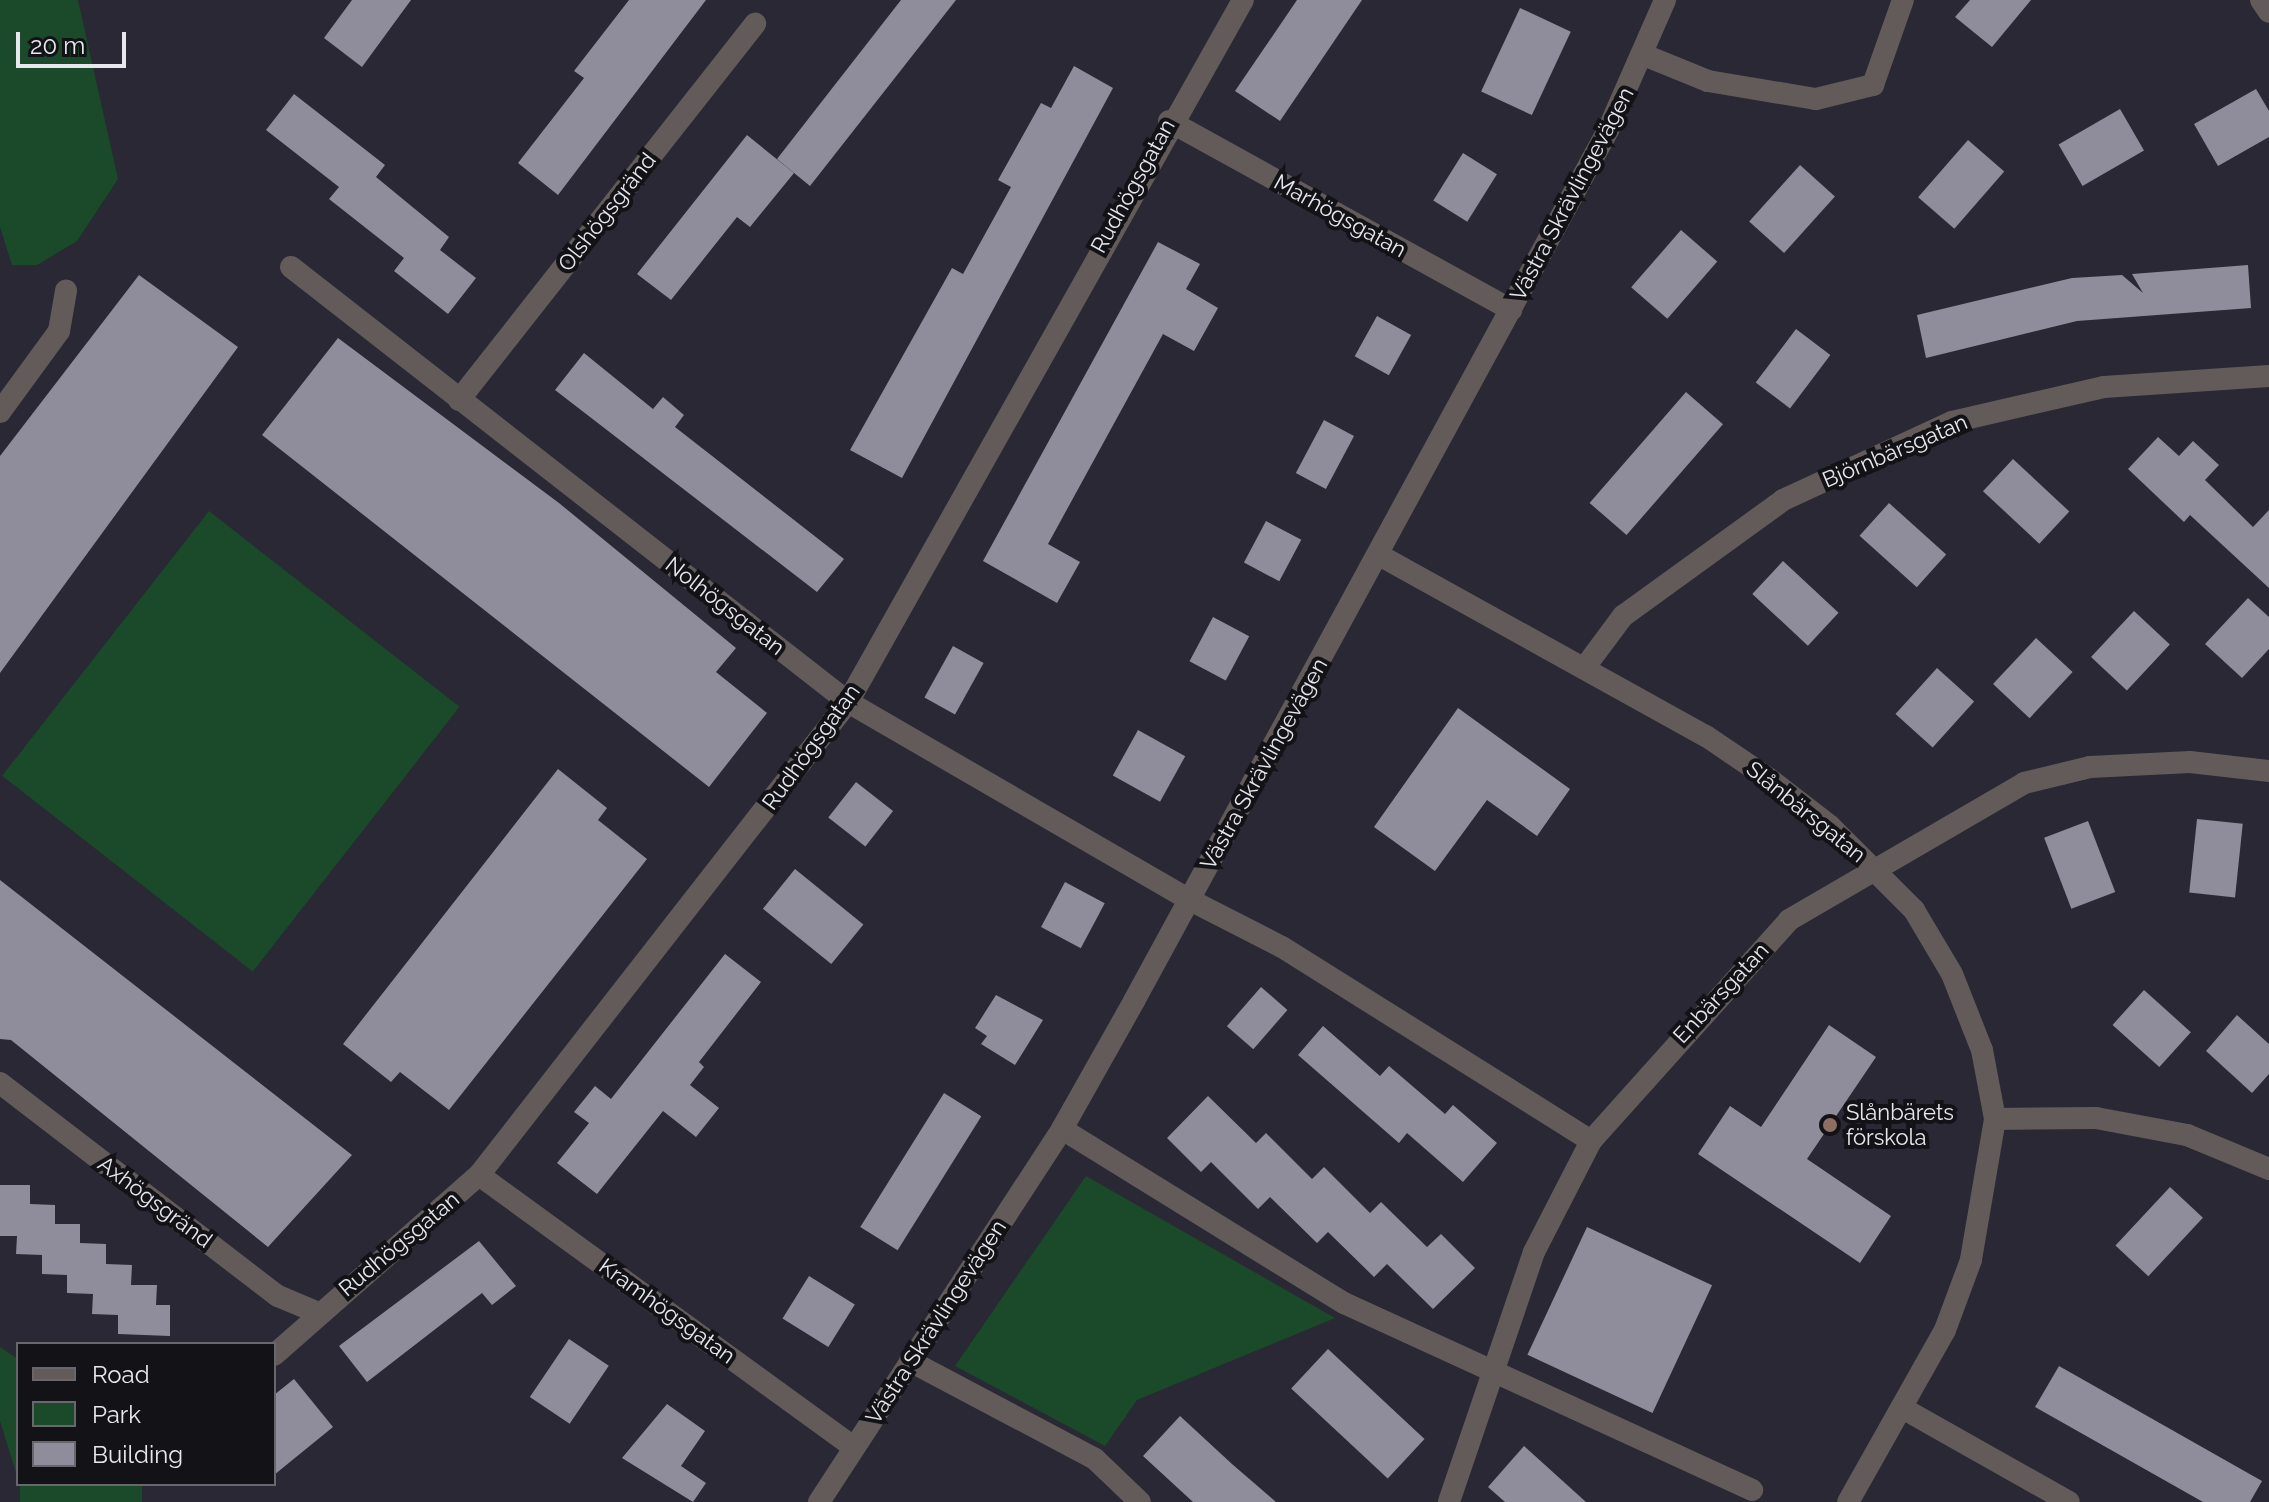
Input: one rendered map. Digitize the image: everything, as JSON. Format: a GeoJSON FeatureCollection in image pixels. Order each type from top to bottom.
{"type":"FeatureCollection","features":[{"type":"Feature","properties":{"kind":"street","name":"Rudhögsgatan"},"geometry":{"type":"LineString","coordinates":[[276,1353],[316,1312],[479,1175],[848,702],[1169,121],[1243,0]]}},
{"type":"Feature","properties":{"kind":"street","name":"Västra Skrävlingevägen"},"geometry":{"type":"LineString","coordinates":[[819,1502],[1062,1129],[1511,310],[1644,55],[1665,0]]}},
{"type":"Feature","properties":{"kind":"street"},"geometry":{"type":"LineString","coordinates":[[1644,55],[1708,81],[1816,99],[1873,85],[1903,0]]}},
{"type":"Feature","properties":{"kind":"street"},"geometry":{"type":"LineString","coordinates":[[2261,0],[2269,12]]}},
{"type":"Feature","properties":{"kind":"street","name":"Olshögsgränd"},"geometry":{"type":"LineString","coordinates":[[459,400],[755,24]]}},
{"type":"Feature","properties":{"kind":"street","name":"Marhögsgatan"},"geometry":{"type":"LineString","coordinates":[[1169,121],[1511,310]]}},
{"type":"Feature","properties":{"kind":"street","name":"Nolhögsgatan"},"geometry":{"type":"LineString","coordinates":[[291,267],[848,702],[1190,900],[1282,947],[1591,1141]]}},
{"type":"Feature","properties":{"kind":"street"},"geometry":{"type":"LineString","coordinates":[[0,412],[59,331],[66,291]]}},
{"type":"Feature","properties":{"kind":"street","name":"Björnbärsgatan"},"geometry":{"type":"LineString","coordinates":[[1585,667],[1623,616],[1783,500],[1952,422],[2104,387],[2269,376]]}},
{"type":"Feature","properties":{"kind":"street","name":"Slånbärsgatan"},"geometry":{"type":"LineString","coordinates":[[1379,555],[1585,667],[1768,778],[1872,867],[1914,910],[1952,974],[1982,1050],[1995,1119],[1971,1260],[1904,1409],[1848,1502]]}},
{"type":"Feature","properties":{"kind":"street"},"geometry":{"type":"LineString","coordinates":[[1872,867],[2024,783],[2090,767],[2190,762],[2269,771]]}},
{"type":"Feature","properties":{"kind":"street","name":"Enbärsgatan"},"geometry":{"type":"LineString","coordinates":[[1449,1502],[1487,1373],[1534,1252],[1591,1141],[1789,920],[1872,867]]}},
{"type":"Feature","properties":{"kind":"street","name":"Axhögsgränd"},"geometry":{"type":"LineString","coordinates":[[0,1083],[278,1296],[316,1312]]}},
{"type":"Feature","properties":{"kind":"street"},"geometry":{"type":"LineString","coordinates":[[1995,1119],[2126,1124],[2187,1135],[2269,1169]]}},
{"type":"Feature","properties":{"kind":"street"},"geometry":{"type":"LineString","coordinates":[[1062,1129],[1344,1303],[1487,1373],[1752,1490]]}},
{"type":"Feature","properties":{"kind":"street","name":"Kramhögsgatan"},"geometry":{"type":"LineString","coordinates":[[479,1175],[854,1447]]}},
{"type":"Feature","properties":{"kind":"street"},"geometry":{"type":"LineString","coordinates":[[910,1361],[1095,1459],[1140,1502]]}},
{"type":"Feature","properties":{"kind":"street"},"geometry":{"type":"LineString","coordinates":[[1904,1409],[2069,1502]]}},
{"type":"Feature","properties":{"kind":"green space"},"geometry":{"type":"Polygon","coordinates":[[[0,0],[78,0],[118,179],[77,241],[37,265],[12,265],[0,227],[0,0]]]}},
{"type":"Feature","properties":{"kind":"green space"},"geometry":{"type":"Polygon","coordinates":[[[209,511],[460,707],[253,972],[2,776],[209,511]]]}},
{"type":"Feature","properties":{"kind":"green space"},"geometry":{"type":"Polygon","coordinates":[[[1086,1176],[1335,1318],[1137,1400],[1105,1446],[955,1366],[1086,1176]]]}},
{"type":"Feature","properties":{"kind":"green space"},"geometry":{"type":"Polygon","coordinates":[[[0,1347],[16,1358],[16,1473],[0,1421],[0,1347]]]}},
{"type":"Feature","properties":{"kind":"green space"},"geometry":{"type":"Polygon","coordinates":[[[20,1486],[142,1486],[142,1502],[20,1502],[20,1486]]]}},
{"type":"Feature","properties":{"kind":"building"},"geometry":{"type":"Polygon","coordinates":[[[352,0],[411,0],[362,67],[324,38],[352,0]]]}},
{"type":"Feature","properties":{"kind":"building"},"geometry":{"type":"Polygon","coordinates":[[[629,0],[706,0],[558,195],[518,163],[584,78],[574,71],[629,0]]]}},
{"type":"Feature","properties":{"kind":"building"},"geometry":{"type":"Polygon","coordinates":[[[901,0],[956,0],[810,186],[777,159],[901,0]]]}},
{"type":"Feature","properties":{"kind":"building"},"geometry":{"type":"Polygon","coordinates":[[[1297,0],[1362,0],[1280,121],[1235,91],[1297,0]]]}},
{"type":"Feature","properties":{"kind":"building"},"geometry":{"type":"Polygon","coordinates":[[[1970,0],[2031,0],[1992,47],[1955,17],[1970,0]]]}},
{"type":"Feature","properties":{"kind":"building"},"geometry":{"type":"Polygon","coordinates":[[[1520,8],[1571,32],[1532,115],[1481,91],[1520,8]]]}},
{"type":"Feature","properties":{"kind":"building"},"geometry":{"type":"Polygon","coordinates":[[[1074,66],[1113,88],[902,478],[850,450],[952,268],[963,274],[1011,187],[998,180],[1041,103],[1051,108],[1074,66]]]}},
{"type":"Feature","properties":{"kind":"building"},"geometry":{"type":"Polygon","coordinates":[[[2256,89],[2269,111],[2269,137],[2218,166],[2194,124],[2256,89]]]}},
{"type":"Feature","properties":{"kind":"building"},"geometry":{"type":"Polygon","coordinates":[[[294,94],[385,165],[376,177],[449,237],[440,250],[476,278],[448,314],[394,271],[404,258],[329,199],[339,187],[266,130],[294,94]]]}},
{"type":"Feature","properties":{"kind":"building"},"geometry":{"type":"Polygon","coordinates":[[[2120,109],[2144,151],[2083,186],[2059,144],[2120,109]]]}},
{"type":"Feature","properties":{"kind":"building"},"geometry":{"type":"Polygon","coordinates":[[[747,135],[794,173],[750,227],[737,217],[671,300],[637,274],[747,135]]]}},
{"type":"Feature","properties":{"kind":"building"},"geometry":{"type":"Polygon","coordinates":[[[1968,140],[2004,171],[1954,229],[1918,197],[1968,140]]]}},
{"type":"Feature","properties":{"kind":"building"},"geometry":{"type":"Polygon","coordinates":[[[1463,153],[1497,174],[1467,222],[1433,200],[1463,153]]]}},
{"type":"Feature","properties":{"kind":"building"},"geometry":{"type":"Polygon","coordinates":[[[1800,165],[1835,196],[1784,253],[1749,221],[1800,165]]]}},
{"type":"Feature","properties":{"kind":"building"},"geometry":{"type":"Polygon","coordinates":[[[1681,230],[1717,261],[1667,319],[1631,287],[1681,230]]]}},
{"type":"Feature","properties":{"kind":"building"},"geometry":{"type":"Polygon","coordinates":[[[1158,242],[1200,264],[1186,289],[1218,308],[1194,351],[1163,334],[1048,544],[1080,562],[1057,603],[983,561],[1158,242]]]}},
{"type":"Feature","properties":{"kind":"building"},"geometry":{"type":"Polygon","coordinates":[[[2248,265],[2251,308],[2077,321],[1926,358],[1917,315],[2072,278],[2122,275],[2143,293],[2132,274],[2248,265]]]}},
{"type":"Feature","properties":{"kind":"building"},"geometry":{"type":"Polygon","coordinates":[[[139,275],[238,347],[0,673],[0,456],[139,275]]]}},
{"type":"Feature","properties":{"kind":"building"},"geometry":{"type":"Polygon","coordinates":[[[1377,316],[1411,335],[1389,375],[1355,356],[1377,316]]]}},
{"type":"Feature","properties":{"kind":"building"},"geometry":{"type":"Polygon","coordinates":[[[1796,329],[1830,355],[1790,408],[1756,383],[1796,329]]]}},
{"type":"Feature","properties":{"kind":"building"},"geometry":{"type":"Polygon","coordinates":[[[338,338],[559,503],[736,648],[716,672],[767,713],[709,787],[262,435],[338,338]]]}},
{"type":"Feature","properties":{"kind":"building"},"geometry":{"type":"Polygon","coordinates":[[[584,353],[653,409],[663,397],[684,415],[675,427],[844,559],[817,592],[555,390],[584,353]]]}},
{"type":"Feature","properties":{"kind":"building"},"geometry":{"type":"Polygon","coordinates":[[[1686,392],[1723,424],[1627,535],[1590,503],[1686,392]]]}},
{"type":"Feature","properties":{"kind":"building"},"geometry":{"type":"Polygon","coordinates":[[[1324,420],[1354,436],[1326,489],[1296,473],[1324,420]]]}},
{"type":"Feature","properties":{"kind":"building"},"geometry":{"type":"Polygon","coordinates":[[[2158,437],[2179,456],[2193,441],[2219,465],[2205,480],[2253,527],[2269,510],[2269,588],[2190,515],[2184,522],[2128,469],[2158,437]]]}},
{"type":"Feature","properties":{"kind":"building"},"geometry":{"type":"Polygon","coordinates":[[[2013,459],[2069,512],[2039,544],[1983,491],[2013,459]]]}},
{"type":"Feature","properties":{"kind":"building"},"geometry":{"type":"Polygon","coordinates":[[[1889,503],[1946,555],[1917,587],[1860,536],[1889,503]]]}},
{"type":"Feature","properties":{"kind":"building"},"geometry":{"type":"Polygon","coordinates":[[[1266,521],[1301,540],[1279,581],[1244,562],[1266,521]]]}},
{"type":"Feature","properties":{"kind":"building"},"geometry":{"type":"Polygon","coordinates":[[[1783,561],[1839,613],[1808,646],[1752,594],[1783,561]]]}},
{"type":"Feature","properties":{"kind":"building"},"geometry":{"type":"Polygon","coordinates":[[[2248,598],[2269,617],[2269,649],[2242,678],[2205,644],[2248,598]]]}},
{"type":"Feature","properties":{"kind":"building"},"geometry":{"type":"Polygon","coordinates":[[[2134,611],[2170,644],[2127,690],[2091,657],[2134,611]]]}},
{"type":"Feature","properties":{"kind":"building"},"geometry":{"type":"Polygon","coordinates":[[[1213,617],[1249,636],[1226,680],[1190,661],[1213,617]]]}},
{"type":"Feature","properties":{"kind":"building"},"geometry":{"type":"Polygon","coordinates":[[[2036,638],[2073,672],[2030,718],[1993,684],[2036,638]]]}},
{"type":"Feature","properties":{"kind":"building"},"geometry":{"type":"Polygon","coordinates":[[[953,646],[984,663],[955,715],[924,698],[953,646]]]}},
{"type":"Feature","properties":{"kind":"building"},"geometry":{"type":"Polygon","coordinates":[[[1937,668],[1974,701],[1933,748],[1896,714],[1937,668]]]}},
{"type":"Feature","properties":{"kind":"building"},"geometry":{"type":"Polygon","coordinates":[[[1458,708],[1570,789],[1537,836],[1487,800],[1435,871],[1374,827],[1458,708]]]}},
{"type":"Feature","properties":{"kind":"building"},"geometry":{"type":"Polygon","coordinates":[[[1138,730],[1185,756],[1160,802],[1113,775],[1138,730]]]}},
{"type":"Feature","properties":{"kind":"building"},"geometry":{"type":"Polygon","coordinates":[[[558,769],[607,808],[598,820],[647,859],[449,1110],[400,1072],[391,1082],[343,1044],[558,769]]]}},
{"type":"Feature","properties":{"kind":"building"},"geometry":{"type":"Polygon","coordinates":[[[856,782],[893,811],[865,846],[828,817],[856,782]]]}},
{"type":"Feature","properties":{"kind":"building"},"geometry":{"type":"Polygon","coordinates":[[[2197,819],[2243,824],[2235,897],[2189,893],[2197,819]]]}},
{"type":"Feature","properties":{"kind":"building"},"geometry":{"type":"Polygon","coordinates":[[[2088,821],[2115,892],[2071,909],[2044,838],[2088,821]]]}},
{"type":"Feature","properties":{"kind":"building"},"geometry":{"type":"Polygon","coordinates":[[[795,869],[863,924],[831,964],[763,909],[795,869]]]}},
{"type":"Feature","properties":{"kind":"building"},"geometry":{"type":"Polygon","coordinates":[[[0,880],[352,1155],[268,1247],[11,1040],[0,1039],[0,880]]]}},
{"type":"Feature","properties":{"kind":"building"},"geometry":{"type":"Polygon","coordinates":[[[1065,882],[1105,903],[1081,948],[1041,927],[1065,882]]]}},
{"type":"Feature","properties":{"kind":"building"},"geometry":{"type":"Polygon","coordinates":[[[725,954],[761,982],[699,1062],[704,1067],[690,1085],[719,1108],[696,1137],[663,1111],[597,1194],[557,1163],[589,1123],[574,1112],[595,1086],[611,1099],[725,954]]]}},
{"type":"Feature","properties":{"kind":"building"},"geometry":{"type":"Polygon","coordinates":[[[1261,987],[1287,1010],[1253,1049],[1227,1026],[1261,987]]]}},
{"type":"Feature","properties":{"kind":"building"},"geometry":{"type":"Polygon","coordinates":[[[2144,990],[2191,1032],[2159,1067],[2113,1025],[2144,990]]]}},
{"type":"Feature","properties":{"kind":"building"},"geometry":{"type":"Polygon","coordinates":[[[996,995],[1043,1020],[1015,1065],[981,1044],[987,1036],[975,1028],[996,995]]]}},
{"type":"Feature","properties":{"kind":"building"},"geometry":{"type":"Polygon","coordinates":[[[2237,1015],[2269,1044],[2269,1074],[2252,1093],[2206,1051],[2237,1015]]]}},
{"type":"Feature","properties":{"kind":"building"},"geometry":{"type":"Polygon","coordinates":[[[1829,1025],[1876,1057],[1807,1159],[1891,1216],[1860,1263],[1698,1154],[1730,1106],[1761,1127],[1829,1025]]]}},
{"type":"Feature","properties":{"kind":"building"},"geometry":{"type":"Polygon","coordinates":[[[1323,1026],[1380,1076],[1389,1066],[1445,1114],[1453,1105],[1497,1143],[1463,1182],[1407,1133],[1399,1143],[1298,1055],[1323,1026]]]}},
{"type":"Feature","properties":{"kind":"building"},"geometry":{"type":"Polygon","coordinates":[[[944,1093],[981,1116],[898,1250],[860,1227],[944,1093]]]}},
{"type":"Feature","properties":{"kind":"building"},"geometry":{"type":"Polygon","coordinates":[[[1208,1096],[1256,1143],[1266,1133],[1312,1179],[1324,1167],[1370,1213],[1381,1202],[1427,1247],[1441,1234],[1475,1268],[1433,1309],[1387,1264],[1374,1277],[1328,1232],[1317,1243],[1270,1197],[1258,1209],[1211,1162],[1201,1172],[1167,1138],[1208,1096]]]}},
{"type":"Feature","properties":{"kind":"building"},"geometry":{"type":"Polygon","coordinates":[[[0,1185],[30,1185],[30,1204],[55,1205],[55,1224],[80,1224],[80,1243],[106,1244],[106,1264],[132,1265],[131,1285],[157,1285],[156,1305],[170,1305],[170,1336],[118,1334],[118,1315],[92,1314],[93,1294],[67,1293],[67,1275],[42,1274],[42,1255],[16,1254],[17,1236],[0,1236],[0,1185]]]}},
{"type":"Feature","properties":{"kind":"building"},"geometry":{"type":"Polygon","coordinates":[[[2170,1187],[2203,1218],[2148,1276],[2115,1246],[2170,1187]]]}},
{"type":"Feature","properties":{"kind":"building"},"geometry":{"type":"Polygon","coordinates":[[[1587,1227],[1712,1285],[1652,1413],[1527,1355],[1587,1227]]]}},
{"type":"Feature","properties":{"kind":"building"},"geometry":{"type":"Polygon","coordinates":[[[479,1241],[516,1286],[492,1305],[482,1293],[367,1382],[339,1346],[479,1241]]]}},
{"type":"Feature","properties":{"kind":"building"},"geometry":{"type":"Polygon","coordinates":[[[809,1276],[855,1305],[828,1347],[783,1318],[809,1276]]]}},
{"type":"Feature","properties":{"kind":"building"},"geometry":{"type":"Polygon","coordinates":[[[569,1339],[609,1366],[570,1424],[530,1397],[569,1339]]]}},
{"type":"Feature","properties":{"kind":"building"},"geometry":{"type":"Polygon","coordinates":[[[1328,1349],[1425,1439],[1388,1479],[1291,1388],[1328,1349]]]}},
{"type":"Feature","properties":{"kind":"building"},"geometry":{"type":"Polygon","coordinates":[[[2059,1366],[2262,1481],[2250,1502],[2203,1502],[2035,1407],[2059,1366]]]}},
{"type":"Feature","properties":{"kind":"building"},"geometry":{"type":"Polygon","coordinates":[[[294,1379],[333,1427],[276,1473],[276,1393],[294,1379]]]}},
{"type":"Feature","properties":{"kind":"building"},"geometry":{"type":"Polygon","coordinates":[[[667,1404],[705,1431],[681,1466],[706,1483],[693,1502],[622,1458],[667,1404]]]}},
{"type":"Feature","properties":{"kind":"building"},"geometry":{"type":"Polygon","coordinates":[[[1180,1416],[1276,1502],[1193,1502],[1143,1456],[1180,1416]]]}},
{"type":"Feature","properties":{"kind":"building"},"geometry":{"type":"Polygon","coordinates":[[[1524,1446],[1586,1502],[1505,1502],[1488,1487],[1524,1446]]]}},
{"type":"Feature","properties":{"kind":"place","name":"Slånbärets förskola"},"geometry":{"type":"Point","coordinates":[1830,1125]}}]}
